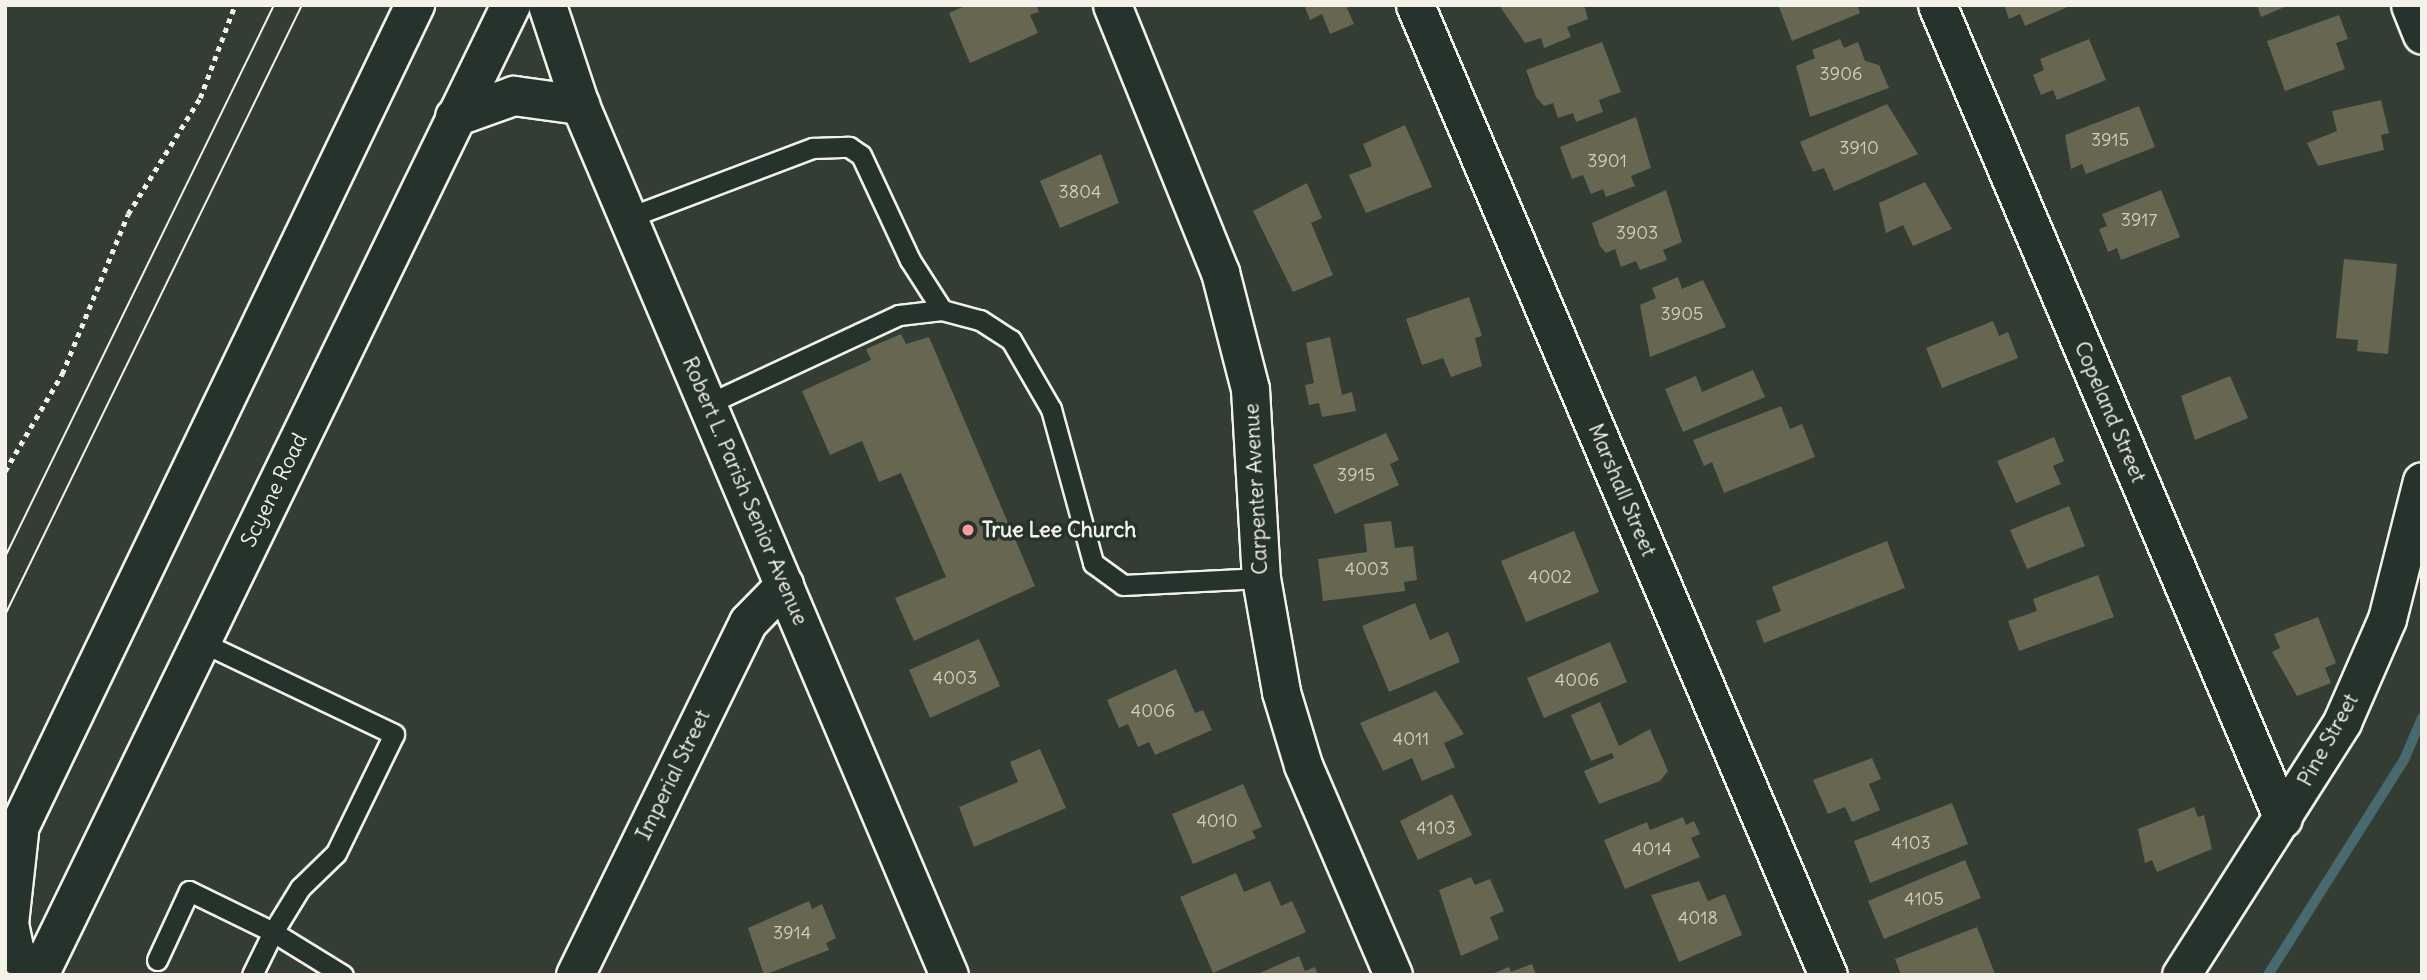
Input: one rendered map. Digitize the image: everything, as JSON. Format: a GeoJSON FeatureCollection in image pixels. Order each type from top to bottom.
{"type":"FeatureCollection","features":[{"type":"Feature","properties":{"kind":"main road"},"geometry":{"type":"LineString","coordinates":[[39,975],[15,953],[9,924],[12,842],[415,5]]}},
{"type":"Feature","properties":{"kind":"main road","name":"Scyene Road"},"geometry":{"type":"LineString","coordinates":[[39,975],[511,5]]}},
{"type":"Feature","properties":{"kind":"main road"},"geometry":{"type":"LineString","coordinates":[[456,117],[514,96],[580,105]]}},
{"type":"Feature","properties":{"kind":"street","name":"Robert L. Parish Senior Avenue"},"geometry":{"type":"LineString","coordinates":[[547,5],[580,105],[710,402],[784,585],[949,975]]}},
{"type":"Feature","properties":{"kind":"street","name":"Carpenter Avenue"},"geometry":{"type":"LineString","coordinates":[[1112,5],[1230,311],[1250,389],[1261,578],[1281,692],[1303,765],[1393,975]]}},
{"type":"Feature","properties":{"kind":"street","name":"Marshall Street"},"geometry":{"type":"LineString","coordinates":[[1415,5],[1828,975]]}},
{"type":"Feature","properties":{"kind":"street","name":"Copeland Street"},"geometry":{"type":"LineString","coordinates":[[1937,5],[2283,819]]}},
{"type":"Feature","properties":{"kind":"street"},"geometry":{"type":"LineString","coordinates":[[2410,5],[2422,35]]}},
{"type":"Feature","properties":{"kind":"street","name":"Pine Street"},"geometry":{"type":"LineString","coordinates":[[2181,975],[2283,819],[2342,722],[2387,619],[2422,481]]}},
{"type":"Feature","properties":{"kind":"street","name":"Imperial Street"},"geometry":{"type":"LineString","coordinates":[[575,975],[748,622],[784,585]]}},
{"type":"Feature","properties":{"kind":"lane"},"geometry":{"type":"LineString","coordinates":[[630,217],[813,148],[849,147],[861,155],[909,260],[942,310]]}},
{"type":"Feature","properties":{"kind":"lane"},"geometry":{"type":"LineString","coordinates":[[710,402],[898,315],[942,310],[980,320],[1011,340],[1051,409],[1093,563],[1123,585],[1261,578]]}},
{"type":"Feature","properties":{"kind":"lane"},"geometry":{"type":"LineString","coordinates":[[201,642],[394,734],[336,853],[300,888],[272,932],[253,975]]}},
{"type":"Feature","properties":{"kind":"lane"},"geometry":{"type":"LineString","coordinates":[[157,960],[189,891],[272,932],[342,975]]}},
{"type":"Feature","properties":{"kind":"path"},"geometry":{"type":"LineString","coordinates":[[5,471],[62,374],[128,214],[200,98],[235,5]]}},
{"type":"Feature","properties":{"kind":"building"},"geometry":{"type":"Polygon","coordinates":[[[967,5],[1036,5],[1039,12],[1030,15],[1038,33],[970,63],[949,13],[967,5]]]}},
{"type":"Feature","properties":{"kind":"building"},"geometry":{"type":"Polygon","coordinates":[[[1304,5],[1354,5],[1347,8],[1354,24],[1330,34],[1322,14],[1310,20],[1304,5]]]}},
{"type":"Feature","properties":{"kind":"building"},"geometry":{"type":"Polygon","coordinates":[[[1499,5],[1584,5],[1588,19],[1567,27],[1571,37],[1544,48],[1541,38],[1525,43],[1499,5]]]}},
{"type":"Feature","properties":{"kind":"building"},"geometry":{"type":"Polygon","coordinates":[[[1770,5],[1857,5],[1860,13],[1792,41],[1779,7],[1770,5]]]}},
{"type":"Feature","properties":{"kind":"building"},"geometry":{"type":"Polygon","coordinates":[[[2004,5],[2072,5],[2025,26],[2020,14],[2009,19],[2004,5]]]}},
{"type":"Feature","properties":{"kind":"building"},"geometry":{"type":"Polygon","coordinates":[[[2257,5],[2289,5],[2261,17],[2257,5]]]}},
{"type":"Feature","properties":{"kind":"building"},"geometry":{"type":"Polygon","coordinates":[[[2339,15],[2348,39],[2336,43],[2345,69],[2285,91],[2267,41],[2339,15]]]}},
{"type":"Feature","properties":{"kind":"building"},"geometry":{"type":"Polygon","coordinates":[[[1840,39],[1844,48],[1858,42],[1865,61],[1879,65],[1889,88],[1810,117],[1796,66],[1815,58],[1812,50],[1840,39]]]}},
{"type":"Feature","properties":{"kind":"building"},"geometry":{"type":"Polygon","coordinates":[[[2089,39],[2106,80],[2057,100],[2053,90],[2041,95],[2033,75],[2044,70],[2040,59],[2089,39]]]}},
{"type":"Feature","properties":{"kind":"building"},"geometry":{"type":"Polygon","coordinates":[[[1602,42],[1621,92],[1599,100],[1603,112],[1576,122],[1573,113],[1558,118],[1553,103],[1544,106],[1536,97],[1526,70],[1602,42]]]}},
{"type":"Feature","properties":{"kind":"building"},"geometry":{"type":"Polygon","coordinates":[[[2381,100],[2389,133],[2381,135],[2384,150],[2318,166],[2307,143],[2337,131],[2332,111],[2381,100]]]}},
{"type":"Feature","properties":{"kind":"building"},"geometry":{"type":"Polygon","coordinates":[[[1887,104],[1918,154],[1834,191],[1824,168],[1813,172],[1800,142],[1887,104]]]}},
{"type":"Feature","properties":{"kind":"building"},"geometry":{"type":"Polygon","coordinates":[[[2139,106],[2155,147],[2086,174],[2082,164],[2071,169],[2065,135],[2139,106]]]}},
{"type":"Feature","properties":{"kind":"building"},"geometry":{"type":"Polygon","coordinates":[[[1636,117],[1651,168],[1631,176],[1635,186],[1606,197],[1603,189],[1591,194],[1583,175],[1572,179],[1560,147],[1636,117]]]}},
{"type":"Feature","properties":{"kind":"building"},"geometry":{"type":"Polygon","coordinates":[[[1405,125],[1432,187],[1366,213],[1349,175],[1372,166],[1363,144],[1405,125]]]}},
{"type":"Feature","properties":{"kind":"building"},"geometry":{"type":"Polygon","coordinates":[[[1101,154],[1119,203],[1060,228],[1040,181],[1101,154]]]}},
{"type":"Feature","properties":{"kind":"building"},"geometry":{"type":"Polygon","coordinates":[[[1925,182],[1952,229],[1913,246],[1903,225],[1886,233],[1879,203],[1925,182]]]}},
{"type":"Feature","properties":{"kind":"building"},"geometry":{"type":"Polygon","coordinates":[[[1307,183],[1322,218],[1311,223],[1333,275],[1293,292],[1253,211],[1307,183]]]}},
{"type":"Feature","properties":{"kind":"building"},"geometry":{"type":"Polygon","coordinates":[[[1666,190],[1682,242],[1663,250],[1667,260],[1640,270],[1636,261],[1621,267],[1615,249],[1606,253],[1600,246],[1592,223],[1666,190]]]}},
{"type":"Feature","properties":{"kind":"building"},"geometry":{"type":"Polygon","coordinates":[[[2161,190],[2180,237],[2121,260],[2117,248],[2108,252],[2099,229],[2107,226],[2102,214],[2161,190]]]}},
{"type":"Feature","properties":{"kind":"building"},"geometry":{"type":"Polygon","coordinates":[[[2344,259],[2397,264],[2388,354],[2357,351],[2358,340],[2336,338],[2344,259]]]}},
{"type":"Feature","properties":{"kind":"building"},"geometry":{"type":"Polygon","coordinates":[[[1678,277],[1682,289],[1703,280],[1726,327],[1650,357],[1640,305],[1656,298],[1652,288],[1678,277]]]}},
{"type":"Feature","properties":{"kind":"building"},"geometry":{"type":"Polygon","coordinates":[[[1469,297],[1482,336],[1475,338],[1482,366],[1451,377],[1443,358],[1422,365],[1406,319],[1469,297]]]}},
{"type":"Feature","properties":{"kind":"building"},"geometry":{"type":"Polygon","coordinates":[[[1993,321],[1999,336],[2008,332],[2018,358],[1942,388],[1926,348],[1993,321]]]}},
{"type":"Feature","properties":{"kind":"building","name":"True Lee Church"},"geometry":{"type":"Polygon","coordinates":[[[901,334],[906,344],[929,337],[1035,586],[914,641],[895,598],[946,577],[901,473],[879,482],[862,441],[830,455],[802,391],[871,360],[866,349],[901,334]]]}},
{"type":"Feature","properties":{"kind":"building"},"geometry":{"type":"Polygon","coordinates":[[[1330,337],[1342,395],[1352,392],[1356,411],[1322,417],[1319,403],[1309,405],[1305,385],[1314,383],[1306,343],[1330,337]]]}},
{"type":"Feature","properties":{"kind":"building"},"geometry":{"type":"Polygon","coordinates":[[[1753,370],[1765,397],[1683,432],[1665,389],[1696,376],[1702,392],[1753,370]]]}},
{"type":"Feature","properties":{"kind":"building"},"geometry":{"type":"Polygon","coordinates":[[[2230,376],[2248,418],[2195,440],[2181,396],[2230,376]]]}},
{"type":"Feature","properties":{"kind":"building"},"geometry":{"type":"Polygon","coordinates":[[[1781,406],[1790,429],[1802,424],[1815,457],[1724,493],[1712,462],[1704,466],[1693,440],[1781,406]]]}},
{"type":"Feature","properties":{"kind":"building"},"geometry":{"type":"Polygon","coordinates":[[[1386,433],[1399,460],[1390,464],[1399,485],[1335,514],[1313,465],[1386,433]]]}},
{"type":"Feature","properties":{"kind":"building"},"geometry":{"type":"Polygon","coordinates":[[[2054,437],[2064,461],[2053,466],[2061,484],[2016,503],[1997,461],[2054,437]]]}},
{"type":"Feature","properties":{"kind":"building"},"geometry":{"type":"Polygon","coordinates":[[[2069,506],[2085,546],[2027,569],[2010,530],[2069,506]]]}},
{"type":"Feature","properties":{"kind":"building"},"geometry":{"type":"Polygon","coordinates":[[[1391,521],[1395,548],[1413,546],[1417,580],[1404,582],[1405,591],[1323,601],[1318,559],[1367,552],[1364,524],[1391,521]]]}},
{"type":"Feature","properties":{"kind":"building"},"geometry":{"type":"Polygon","coordinates":[[[1574,531],[1599,592],[1526,622],[1501,561],[1574,531]]]}},
{"type":"Feature","properties":{"kind":"building"},"geometry":{"type":"Polygon","coordinates":[[[1887,541],[1905,588],[1764,643],[1756,621],[1781,611],[1772,587],[1887,541]]]}},
{"type":"Feature","properties":{"kind":"building"},"geometry":{"type":"Polygon","coordinates":[[[2098,575],[2114,617],[2019,651],[2008,621],[2037,611],[2033,599],[2098,575]]]}},
{"type":"Feature","properties":{"kind":"building"},"geometry":{"type":"Polygon","coordinates":[[[1415,603],[1430,640],[1448,632],[1460,662],[1389,692],[1362,626],[1415,603]]]}},
{"type":"Feature","properties":{"kind":"building"},"geometry":{"type":"Polygon","coordinates":[[[2318,617],[2336,663],[2325,668],[2331,683],[2297,696],[2272,652],[2280,648],[2274,634],[2318,617]]]}},
{"type":"Feature","properties":{"kind":"building"},"geometry":{"type":"Polygon","coordinates":[[[979,639],[1000,686],[930,718],[909,670],[979,639]]]}},
{"type":"Feature","properties":{"kind":"building"},"geometry":{"type":"Polygon","coordinates":[[[1610,642],[1627,682],[1544,718],[1527,678],[1610,642]]]}},
{"type":"Feature","properties":{"kind":"building"},"geometry":{"type":"Polygon","coordinates":[[[1176,669],[1195,713],[1203,710],[1212,730],[1155,755],[1149,742],[1138,747],[1128,724],[1119,728],[1107,700],[1176,669]]]}},
{"type":"Feature","properties":{"kind":"building"},"geometry":{"type":"Polygon","coordinates":[[[1436,691],[1464,734],[1444,743],[1455,767],[1422,781],[1412,758],[1383,771],[1360,723],[1436,691]]]}},
{"type":"Feature","properties":{"kind":"building"},"geometry":{"type":"Polygon","coordinates":[[[1600,702],[1619,746],[1650,729],[1668,771],[1660,781],[1599,804],[1584,771],[1614,758],[1612,753],[1591,761],[1571,715],[1600,702]]]}},
{"type":"Feature","properties":{"kind":"building"},"geometry":{"type":"Polygon","coordinates":[[[1040,749],[1066,808],[974,847],[959,807],[1018,782],[1010,762],[1040,749]]]}},
{"type":"Feature","properties":{"kind":"building"},"geometry":{"type":"Polygon","coordinates":[[[1872,758],[1881,779],[1869,784],[1880,810],[1852,822],[1845,807],[1828,814],[1813,780],[1872,758]]]}},
{"type":"Feature","properties":{"kind":"building"},"geometry":{"type":"Polygon","coordinates":[[[1243,784],[1262,827],[1252,831],[1256,838],[1193,864],[1172,814],[1243,784]]]}},
{"type":"Feature","properties":{"kind":"building"},"geometry":{"type":"Polygon","coordinates":[[[1452,794],[1472,835],[1418,860],[1400,821],[1452,794]]]}},
{"type":"Feature","properties":{"kind":"building"},"geometry":{"type":"Polygon","coordinates":[[[1952,803],[1968,844],[1870,883],[1854,841],[1952,803]]]}},
{"type":"Feature","properties":{"kind":"building"},"geometry":{"type":"Polygon","coordinates":[[[2194,807],[2198,817],[2204,815],[2212,849],[2157,872],[2152,860],[2145,863],[2138,829],[2194,807]]]}},
{"type":"Feature","properties":{"kind":"building"},"geometry":{"type":"Polygon","coordinates":[[[1683,817],[1686,825],[1694,821],[1700,834],[1691,838],[1700,857],[1625,889],[1604,840],[1647,822],[1650,830],[1683,817]]]}},
{"type":"Feature","properties":{"kind":"building"},"geometry":{"type":"Polygon","coordinates":[[[1965,860],[1981,898],[1884,939],[1868,901],[1965,860]]]}},
{"type":"Feature","properties":{"kind":"building"},"geometry":{"type":"Polygon","coordinates":[[[1236,873],[1244,892],[1270,881],[1281,906],[1292,901],[1306,932],[1213,973],[1180,897],[1236,873]]]}},
{"type":"Feature","properties":{"kind":"building"},"geometry":{"type":"Polygon","coordinates":[[[1471,877],[1475,885],[1490,879],[1504,911],[1490,917],[1499,939],[1461,956],[1439,890],[1471,877]]]}},
{"type":"Feature","properties":{"kind":"building"},"geometry":{"type":"Polygon","coordinates":[[[1699,881],[1708,901],[1725,894],[1742,935],[1679,962],[1651,895],[1699,881]]]}},
{"type":"Feature","properties":{"kind":"building"},"geometry":{"type":"Polygon","coordinates":[[[809,901],[812,909],[822,904],[836,938],[826,943],[829,950],[764,975],[748,928],[809,901]]]}},
{"type":"Feature","properties":{"kind":"building"},"geometry":{"type":"Polygon","coordinates":[[[1977,927],[1995,974],[1901,975],[1895,959],[1977,927]]]}},
{"type":"Feature","properties":{"kind":"building"},"geometry":{"type":"Polygon","coordinates":[[[1299,956],[1305,971],[1315,967],[1318,975],[1255,975],[1299,956]]]}},
{"type":"Feature","properties":{"kind":"building"},"geometry":{"type":"Polygon","coordinates":[[[1532,964],[1536,975],[1489,975],[1509,967],[1511,972],[1532,964]]]}},
{"type":"Feature","properties":{"kind":"waterway"},"geometry":{"type":"LineString","coordinates":[[2268,975],[2404,760],[2422,718]]}},
{"type":"Feature","properties":{"kind":"tram line"},"geometry":{"type":"LineString","coordinates":[[5,557],[274,5]]}},
{"type":"Feature","properties":{"kind":"tram line"},"geometry":{"type":"LineString","coordinates":[[5,615],[302,5]]}},
{"type":"Feature","properties":{"kind":"place","name":"True Lee Church"},"geometry":{"type":"Point","coordinates":[968,530]}}]}
